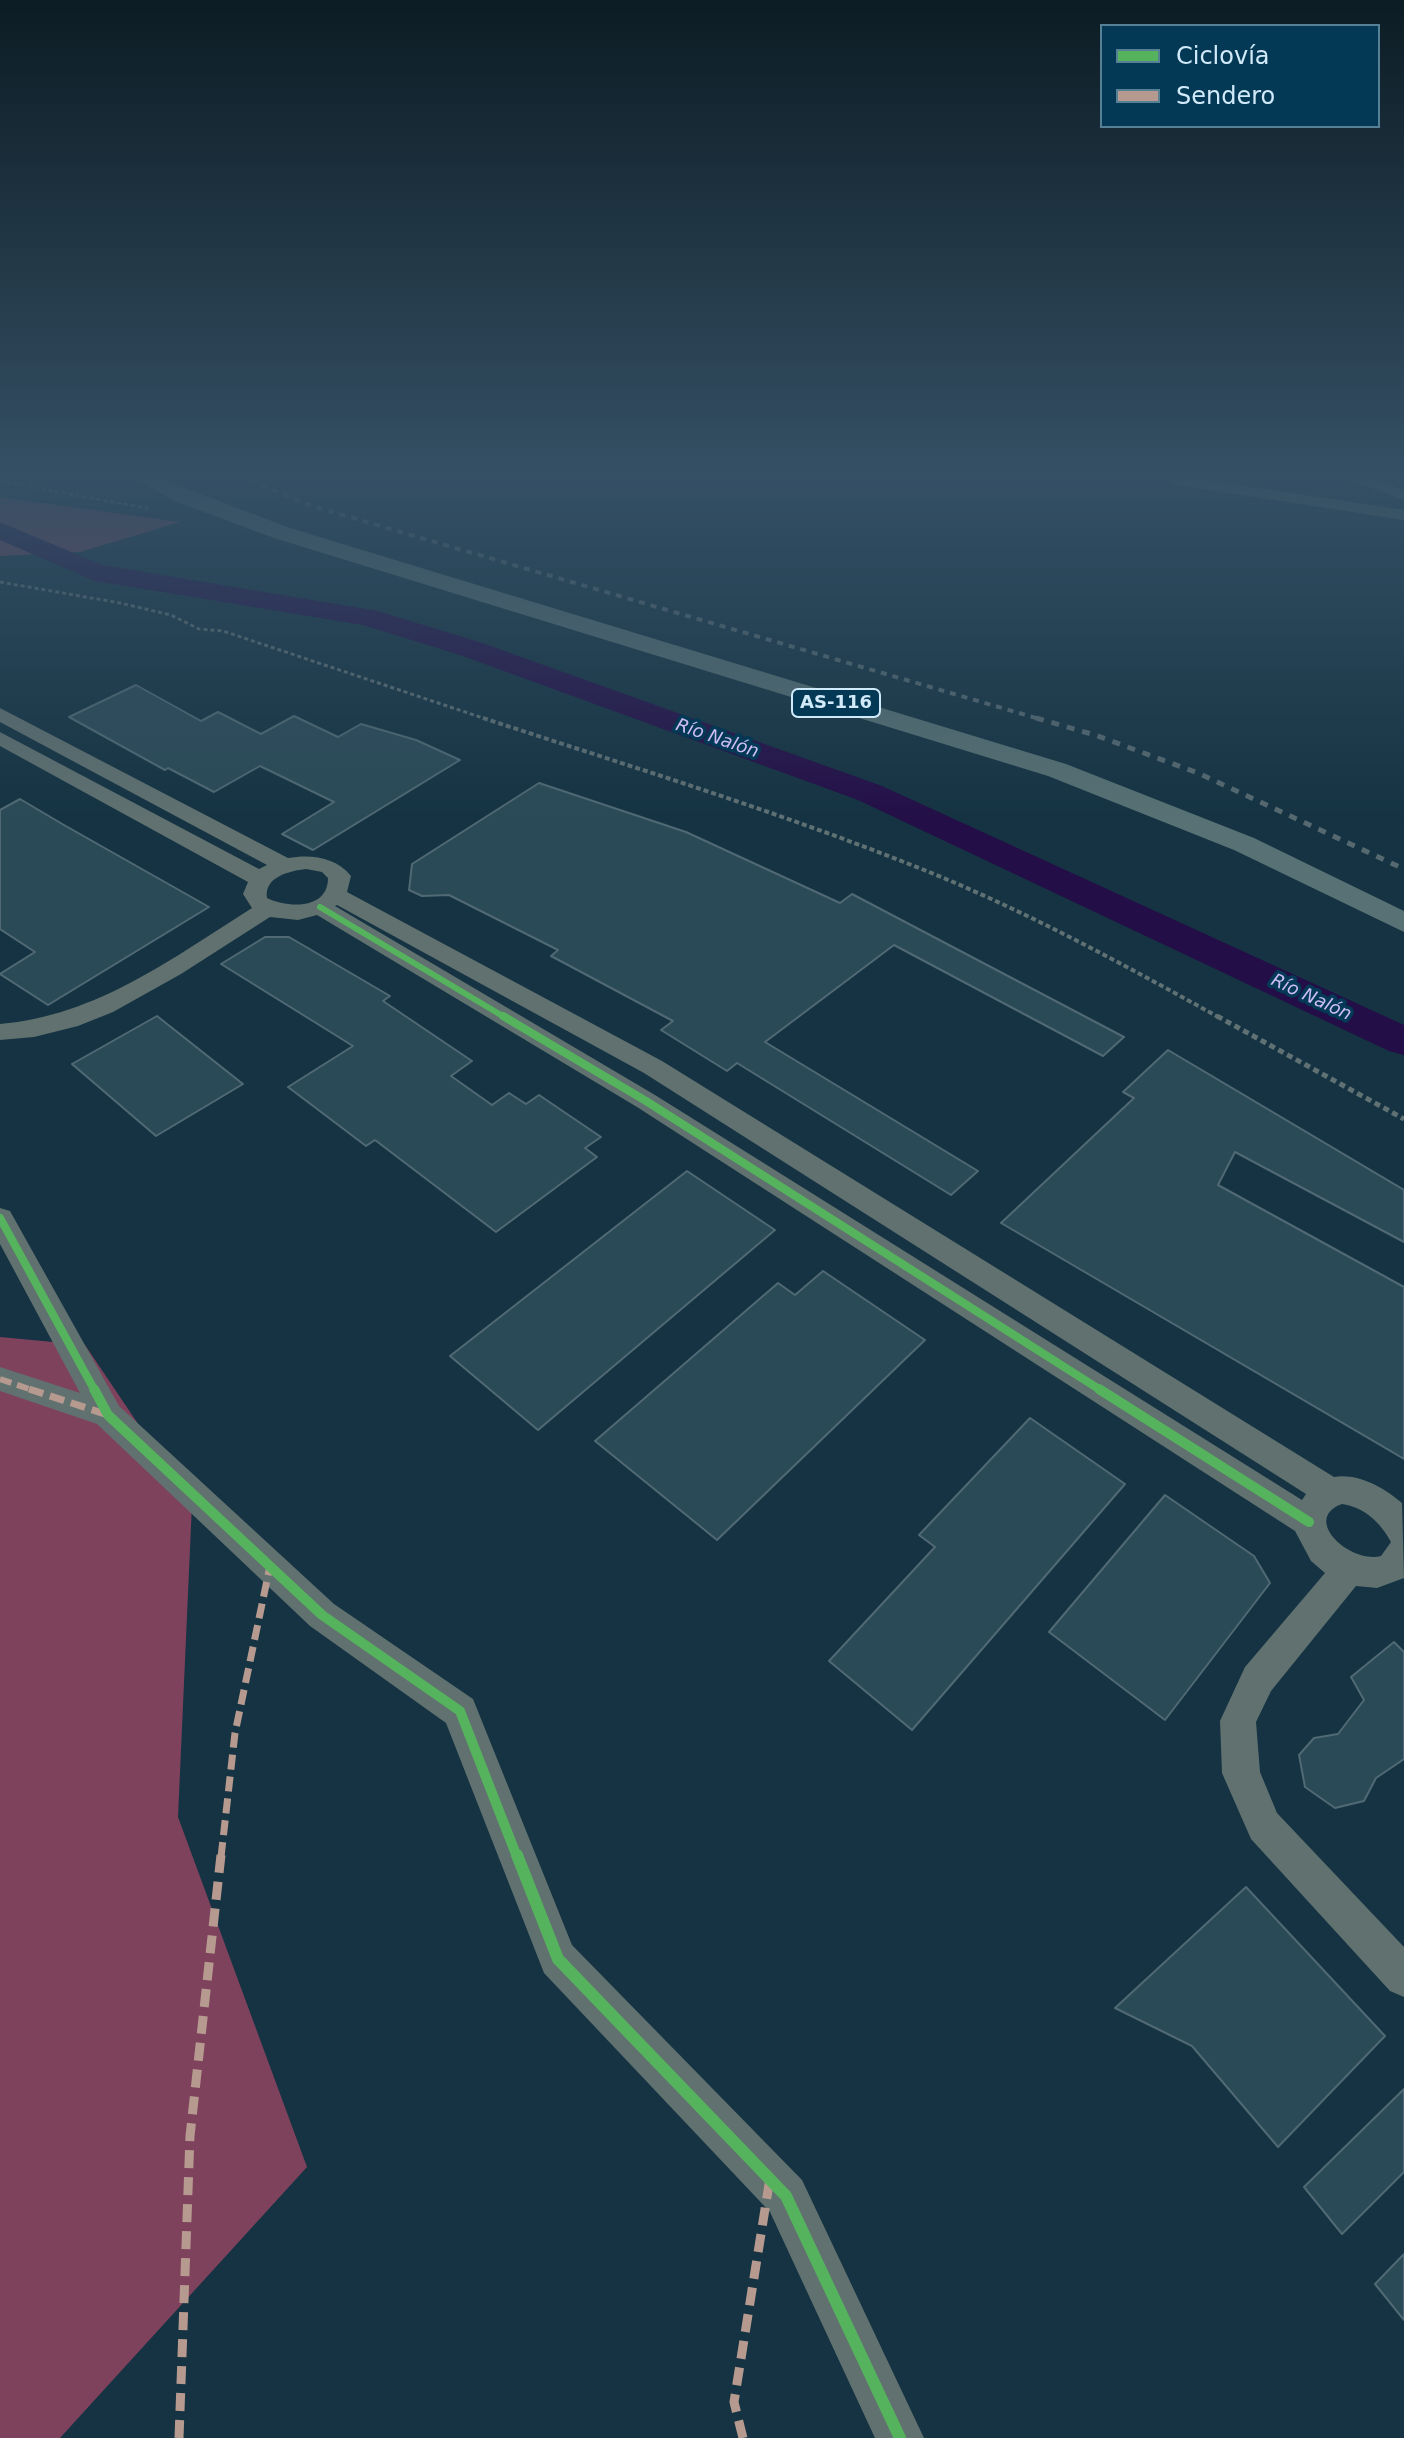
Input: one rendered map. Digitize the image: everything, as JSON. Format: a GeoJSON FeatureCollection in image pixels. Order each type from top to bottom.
{"type":"FeatureCollection","features":[{"type":"Feature","properties":{"kind":"main road","name":"AS-116"},"geometry":{"type":"LineString","coordinates":[[480,594],[1057,770],[1244,844],[1404,923]]}},
{"type":"Feature","properties":{"kind":"street"},"geometry":{"type":"LineString","coordinates":[[0,714],[284,865]]}},
{"type":"Feature","properties":{"kind":"street"},"geometry":{"type":"LineString","coordinates":[[0,738],[260,879]]}},
{"type":"Feature","properties":{"kind":"street"},"geometry":{"type":"LineString","coordinates":[[306,862],[327,866],[336,872],[342,883],[328,901],[290,914],[266,909],[254,894],[260,879],[284,865],[306,862]]}},
{"type":"Feature","properties":{"kind":"street"},"geometry":{"type":"LineString","coordinates":[[328,901],[653,1067],[1332,1493]]}},
{"type":"Feature","properties":{"kind":"street"},"geometry":{"type":"LineString","coordinates":[[328,901],[1309,1522]]}},
{"type":"Feature","properties":{"kind":"street"},"geometry":{"type":"LineString","coordinates":[[0,1032],[65,1023],[111,1003],[266,909]]}},
{"type":"Feature","properties":{"kind":"street"},"geometry":{"type":"LineString","coordinates":[[0,1218],[108,1415],[322,1615],[460,1711],[558,1959],[786,2196],[900,2438]]}},
{"type":"Feature","properties":{"kind":"street"},"geometry":{"type":"LineString","coordinates":[[0,1379],[108,1415]]}},
{"type":"Feature","properties":{"kind":"street"},"geometry":{"type":"LineString","coordinates":[[1385,1570],[1321,1550],[1312,1536],[1309,1522],[1320,1499],[1332,1493],[1351,1492],[1383,1504],[1396,1518],[1404,1534]]}},
{"type":"Feature","properties":{"kind":"street"},"geometry":{"type":"LineString","coordinates":[[1385,1570],[1258,1679],[1238,1721],[1241,1773],[1264,1826],[1404,1977]]}},
{"type":"Feature","properties":{"kind":"path"},"geometry":{"type":"LineString","coordinates":[[61,594],[171,615],[199,629],[223,631],[796,822],[912,865],[1077,939],[1404,1119]]}},
{"type":"Feature","properties":{"kind":"shaded area"},"geometry":{"type":"Polygon","coordinates":[[[0,1337],[85,1345],[192,1504],[178,1817],[307,2167],[60,2438],[0,2438],[0,1337]]]}},
{"type":"Feature","properties":{"kind":"building"},"geometry":{"type":"Polygon","coordinates":[[[136,685],[201,721],[218,712],[261,734],[294,716],[338,737],[361,724],[416,740],[460,760],[313,850],[282,834],[334,802],[260,766],[214,792],[168,768],[165,770],[69,717],[136,685]]]}},
{"type":"Feature","properties":{"kind":"building"},"geometry":{"type":"Polygon","coordinates":[[[539,783],[686,832],[840,903],[852,894],[1124,1037],[1103,1056],[894,945],[765,1042],[978,1171],[951,1195],[737,1063],[727,1071],[661,1030],[673,1021],[551,956],[558,950],[449,895],[422,896],[409,890],[412,864],[539,783]]]}},
{"type":"Feature","properties":{"kind":"building"},"geometry":{"type":"Polygon","coordinates":[[[20,799],[209,907],[48,1005],[0,974],[35,952],[0,929],[0,810],[20,799]]]}},
{"type":"Feature","properties":{"kind":"building"},"geometry":{"type":"Polygon","coordinates":[[[265,937],[289,937],[390,996],[383,1001],[472,1061],[451,1076],[492,1105],[509,1093],[526,1104],[539,1095],[601,1137],[585,1148],[597,1157],[496,1232],[375,1140],[366,1146],[288,1087],[353,1046],[221,964],[265,937]]]}},
{"type":"Feature","properties":{"kind":"building"},"geometry":{"type":"Polygon","coordinates":[[[157,1016],[243,1084],[156,1136],[72,1064],[157,1016]]]}},
{"type":"Feature","properties":{"kind":"building"},"geometry":{"type":"Polygon","coordinates":[[[1168,1050],[1404,1190],[1404,1242],[1235,1152],[1218,1185],[1404,1287],[1404,1459],[1001,1223],[1134,1098],[1123,1092],[1168,1050]]]}},
{"type":"Feature","properties":{"kind":"building"},"geometry":{"type":"Polygon","coordinates":[[[687,1171],[775,1230],[538,1430],[450,1356],[687,1171]]]}},
{"type":"Feature","properties":{"kind":"building"},"geometry":{"type":"Polygon","coordinates":[[[823,1271],[925,1340],[717,1540],[595,1441],[778,1283],[795,1295],[823,1271]]]}},
{"type":"Feature","properties":{"kind":"building"},"geometry":{"type":"Polygon","coordinates":[[[1030,1418],[1125,1484],[912,1730],[829,1661],[935,1547],[919,1535],[1030,1418]]]}},
{"type":"Feature","properties":{"kind":"building"},"geometry":{"type":"Polygon","coordinates":[[[1165,1495],[1254,1556],[1270,1583],[1165,1720],[1049,1632],[1165,1495]]]}},
{"type":"Feature","properties":{"kind":"building"},"geometry":{"type":"Polygon","coordinates":[[[1394,1642],[1404,1652],[1404,1759],[1376,1778],[1364,1801],[1335,1808],[1305,1787],[1299,1755],[1314,1738],[1338,1734],[1364,1700],[1351,1677],[1394,1642]]]}},
{"type":"Feature","properties":{"kind":"building"},"geometry":{"type":"Polygon","coordinates":[[[1246,1887],[1385,2036],[1278,2147],[1192,2046],[1115,2008],[1246,1887]]]}},
{"type":"Feature","properties":{"kind":"building"},"geometry":{"type":"Polygon","coordinates":[[[1404,2089],[1404,2172],[1342,2234],[1304,2187],[1404,2089]]]}},
{"type":"Feature","properties":{"kind":"building"},"geometry":{"type":"Polygon","coordinates":[[[1404,2254],[1404,2320],[1375,2284],[1404,2254]]]}},
{"type":"Feature","properties":{"kind":"waterway","name":"Río Nalón"},"geometry":{"type":"LineString","coordinates":[[227,594],[368,617],[471,649],[870,793],[1404,1041]]}},
{"type":"Feature","properties":{"kind":"railway"},"geometry":{"type":"LineString","coordinates":[[612,594],[1043,720]]}},
{"type":"Feature","properties":{"kind":"railway"},"geometry":{"type":"LineString","coordinates":[[1036,718],[1095,735],[1198,773],[1404,869]]}},
{"type":"Feature","properties":{"kind":"marked path"},"geometry":{"type":"LineString","coordinates":[[0,1379],[108,1415]]}},
{"type":"Feature","properties":{"kind":"marked path"},"geometry":{"type":"LineString","coordinates":[[179,2438],[190,2136],[235,1733],[270,1566]]}},
{"type":"Feature","properties":{"kind":"marked path"},"geometry":{"type":"LineString","coordinates":[[743,2438],[734,2402],[770,2178]]}},
{"type":"Feature","properties":{"kind":"cycle path"},"geometry":{"type":"LineString","coordinates":[[320,907],[646,1101],[1309,1522]]}},
{"type":"Feature","properties":{"kind":"cycle path"},"geometry":{"type":"LineString","coordinates":[[0,1218],[108,1415],[322,1615],[460,1711],[558,1959],[786,2196],[900,2438]]}}]}
